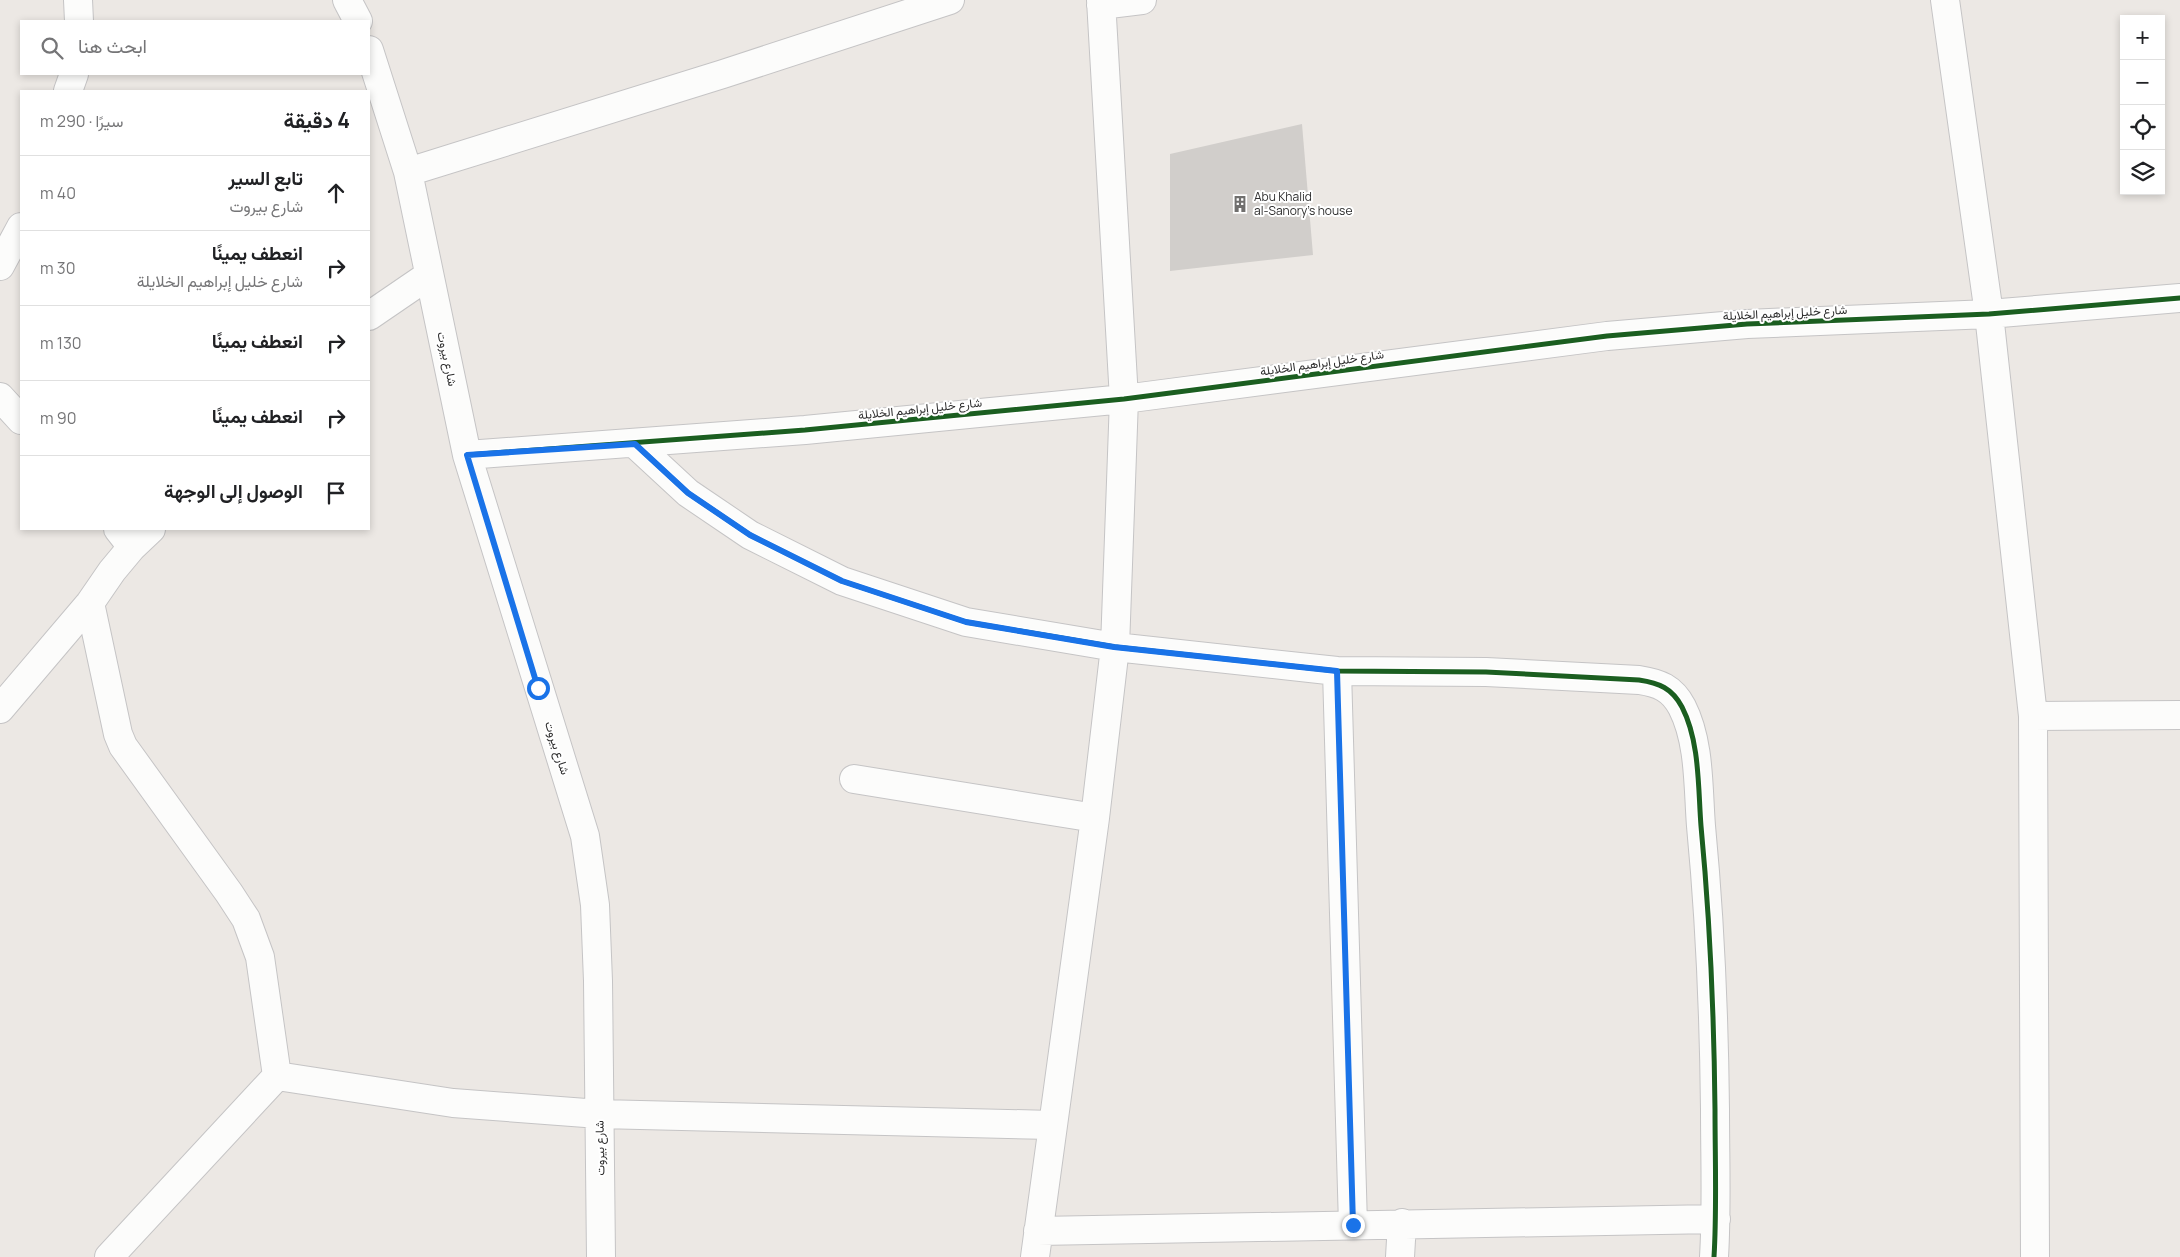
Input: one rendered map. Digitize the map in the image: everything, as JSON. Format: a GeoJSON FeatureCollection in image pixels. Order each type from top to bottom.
{"type":"FeatureCollection","features":[{"type":"Feature","properties":{"kind":"street"},"geometry":{"type":"LineString","coordinates":[[78,0],[78,20]]}},
{"type":"Feature","properties":{"kind":"street"},"geometry":{"type":"LineString","coordinates":[[347,0],[357,20]]}},
{"type":"Feature","properties":{"kind":"street"},"geometry":{"type":"LineString","coordinates":[[408,172],[714,77],[950,0]]}},
{"type":"Feature","properties":{"kind":"street"},"geometry":{"type":"LineString","coordinates":[[1034,1257],[1094,818],[1114,647],[1124,399],[1101,2],[1142,0]]}},
{"type":"Feature","properties":{"kind":"street"},"geometry":{"type":"LineString","coordinates":[[1945,0],[1989,314],[2033,716],[2035,1257]]}},
{"type":"Feature","properties":{"kind":"street","name":"شارع بيروت"},"geometry":{"type":"LineString","coordinates":[[370,53],[408,172],[467,455],[585,836],[595,906],[598,981],[601,1257]]}},
{"type":"Feature","properties":{"kind":"street"},"geometry":{"type":"LineString","coordinates":[[68,90],[74,75]]}},
{"type":"Feature","properties":{"kind":"street"},"geometry":{"type":"LineString","coordinates":[[0,266],[20,229]]}},
{"type":"Feature","properties":{"kind":"street"},"geometry":{"type":"LineString","coordinates":[[370,315],[429,275]]}},
{"type":"Feature","properties":{"kind":"street","name":"شارع خليل إبراهيم الخلايلة"},"geometry":{"type":"LineString","coordinates":[[467,455],[635,444],[1124,399],[1607,336],[1747,324],[1989,314],[2180,298]]}},
{"type":"Feature","properties":{"kind":"street"},"geometry":{"type":"LineString","coordinates":[[0,397],[20,419]]}},
{"type":"Feature","properties":{"kind":"street"},"geometry":{"type":"LineString","coordinates":[[635,444],[688,493],[750,535],[842,581],[966,622],[1114,647],[1337,671],[1486,672],[1639,680],[1658,683],[1670,692],[1681,706],[1690,725],[1704,856],[1714,1045],[1716,1219],[1714,1257]]}},
{"type":"Feature","properties":{"kind":"street"},"geometry":{"type":"LineString","coordinates":[[0,709],[90,603],[134,535]]}},
{"type":"Feature","properties":{"kind":"street"},"geometry":{"type":"LineString","coordinates":[[90,603],[118,734],[123,746],[246,918],[260,957],[277,1076]]}},
{"type":"Feature","properties":{"kind":"street"},"geometry":{"type":"LineString","coordinates":[[1337,671],[1353,1225]]}},
{"type":"Feature","properties":{"kind":"street"},"geometry":{"type":"LineString","coordinates":[[2033,716],[2180,715]]}},
{"type":"Feature","properties":{"kind":"street"},"geometry":{"type":"LineString","coordinates":[[854,779],[1094,818]]}},
{"type":"Feature","properties":{"kind":"street"},"geometry":{"type":"LineString","coordinates":[[277,1076],[454,1103],[599,1114],[1052,1125]]}},
{"type":"Feature","properties":{"kind":"street"},"geometry":{"type":"LineString","coordinates":[[109,1257],[277,1076]]}},
{"type":"Feature","properties":{"kind":"street"},"geometry":{"type":"LineString","coordinates":[[1038,1230],[1716,1219]]}},
{"type":"Feature","properties":{"kind":"street"},"geometry":{"type":"LineString","coordinates":[[1400,1257],[1402,1223]]}},
{"type":"Feature","properties":{"kind":"building","name":"Abu Khalid al-Sanory's house"},"geometry":{"type":"Polygon","coordinates":[[[1302,124],[1313,255],[1170,271],[1170,154],[1302,124]]]}},
{"type":"Feature","properties":{"kind":"cycle path"},"geometry":{"type":"LineString","coordinates":[[467,455],[805,430],[1124,399],[1607,336],[1747,324],[1989,314],[2180,298]]}},
{"type":"Feature","properties":{"kind":"cycle path"},"geometry":{"type":"LineString","coordinates":[[635,444],[688,493],[750,535],[842,581],[966,622],[1115,647],[1337,671],[1486,672],[1639,680],[1659,685],[1669,691],[1682,707],[1688,721],[1695,750],[1698,781],[1713,1003],[1716,1183],[1714,1257]]}},
{"type":"Feature","properties":{"kind":"place","name":"Abu Khalid al-Sanory's house"},"geometry":{"type":"Point","coordinates":[1240,204]}},
{"type":"Feature","properties":{"kind":"route"},"geometry":{"type":"LineString","coordinates":[[538,688],[467,455],[635,444],[688,493],[750,535],[842,581],[966,622],[1114,647],[1337,671],[1353,1225]]}}]}
